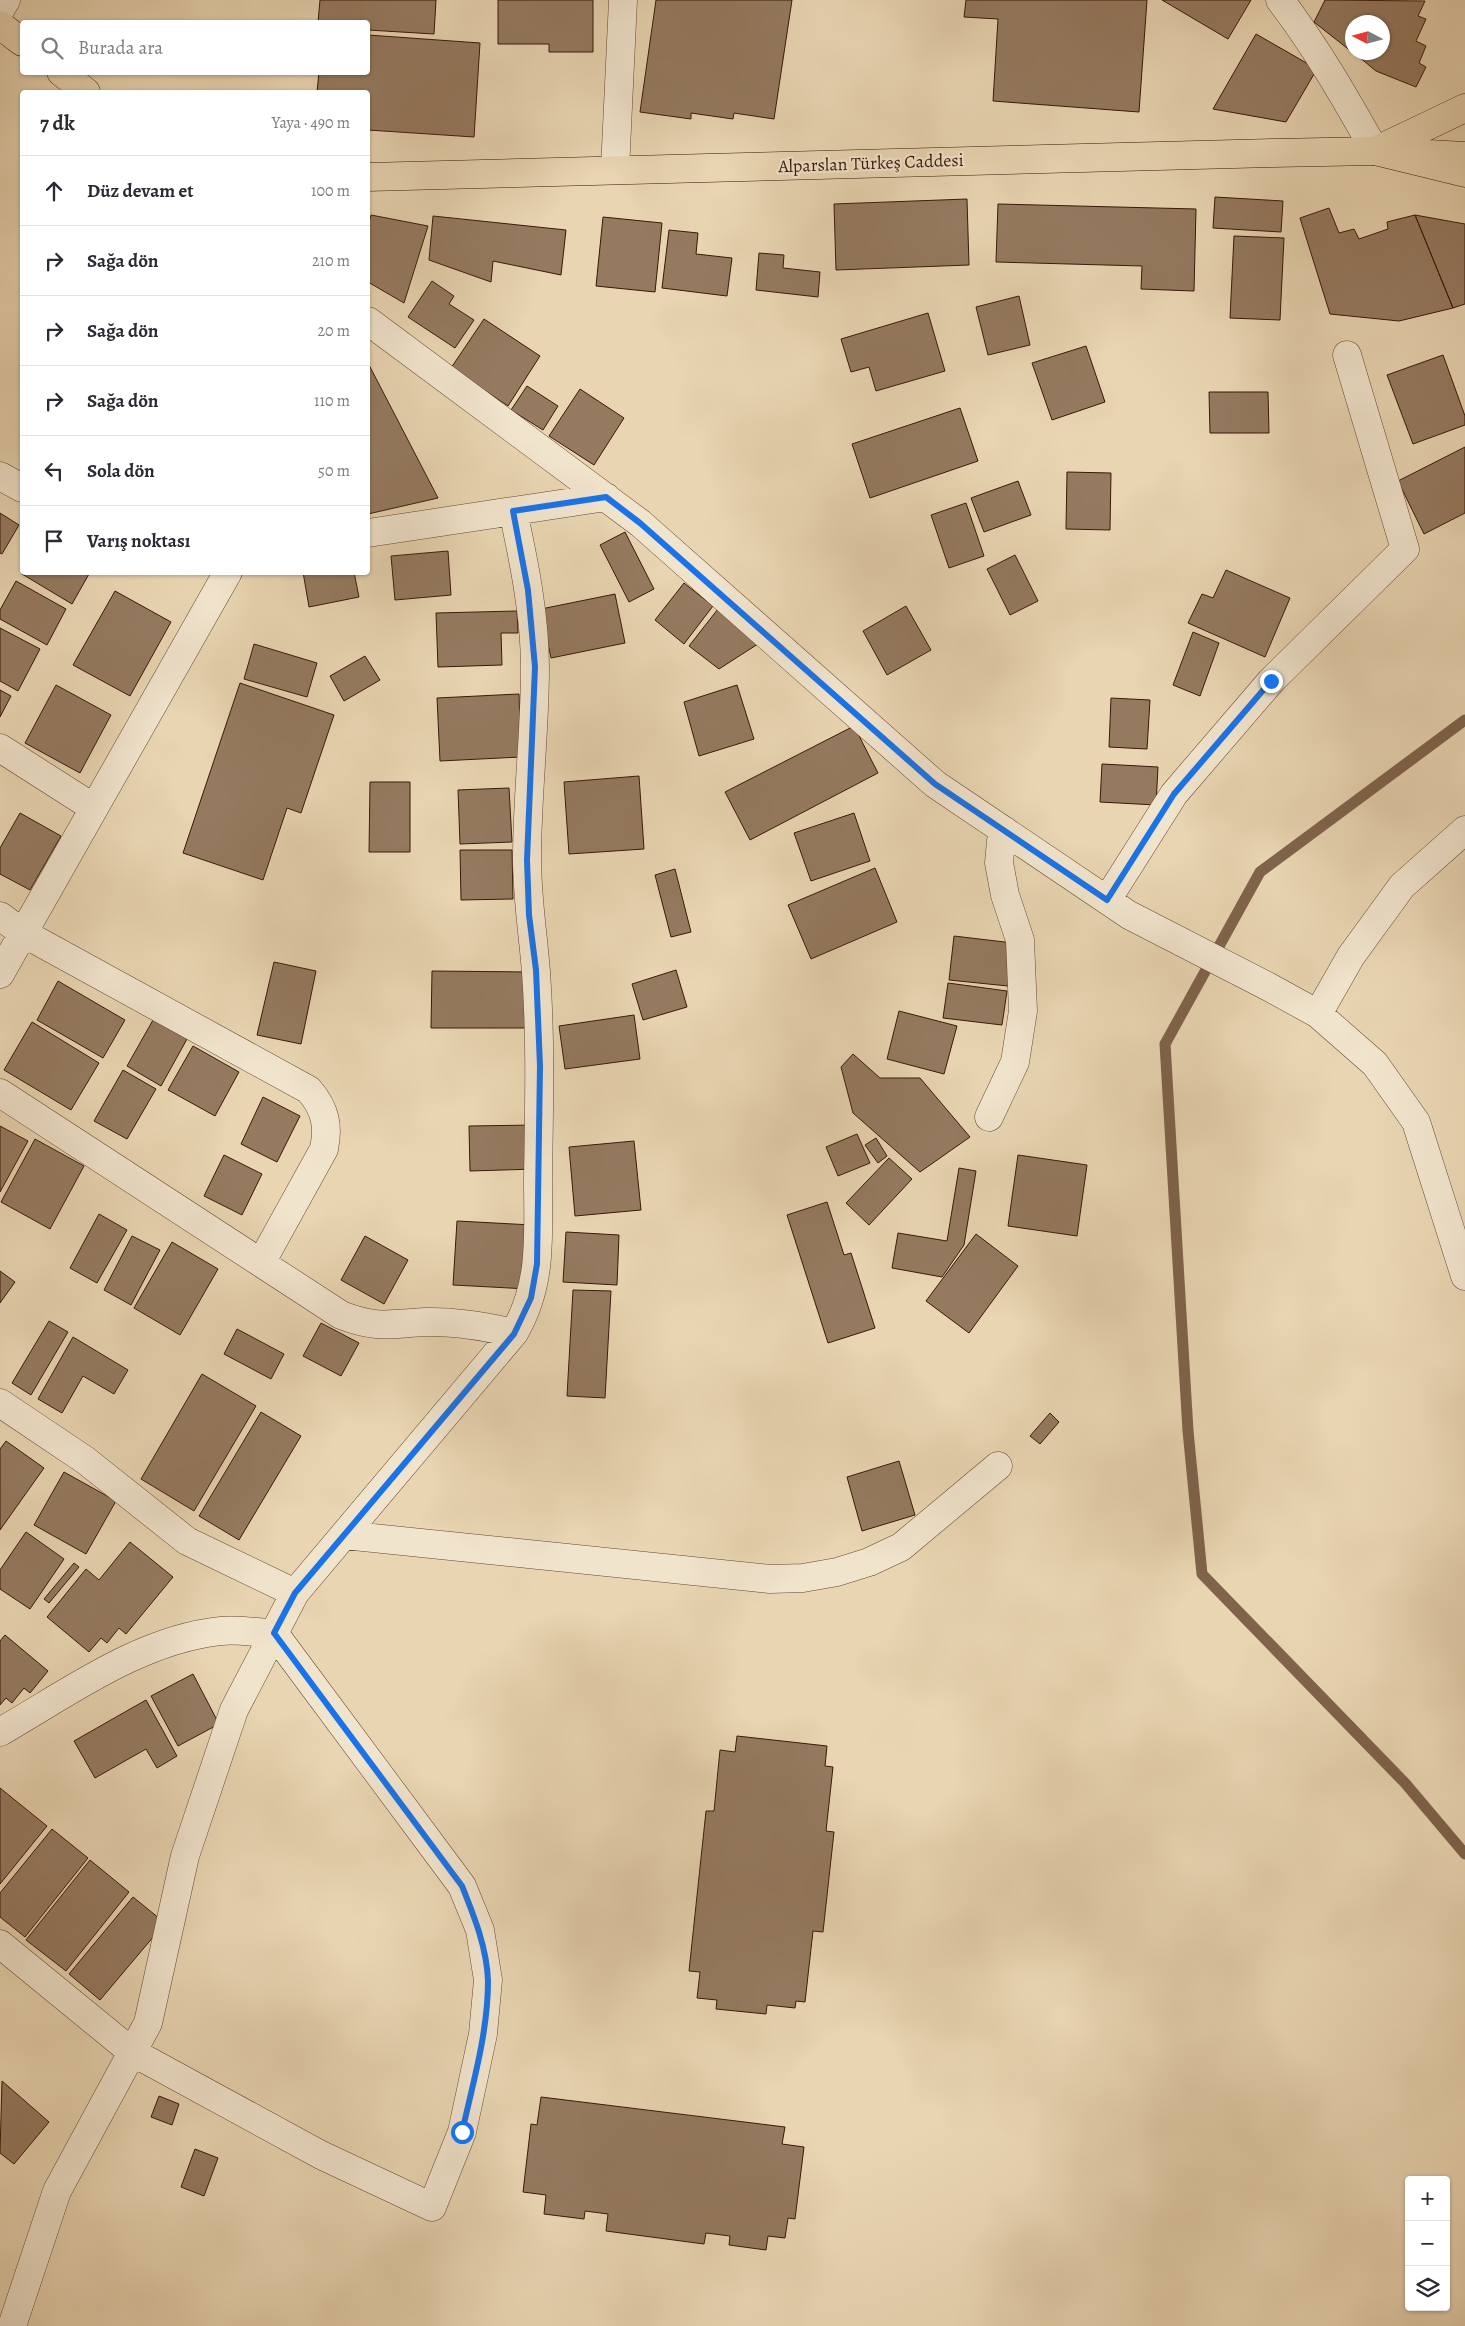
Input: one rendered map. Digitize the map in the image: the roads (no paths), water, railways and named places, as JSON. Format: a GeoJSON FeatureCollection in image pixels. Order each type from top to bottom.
{"type":"FeatureCollection","features":[{"type":"Feature","properties":{"kind":"main road"},"geometry":{"type":"LineString","coordinates":[[0,25],[20,40]]}},
{"type":"Feature","properties":{"kind":"main road"},"geometry":{"type":"LineString","coordinates":[[65,75],[84,90]]}},
{"type":"Feature","properties":{"kind":"main road"},"geometry":{"type":"LineString","coordinates":[[1375,151],[1465,108]]}},
{"type":"Feature","properties":{"kind":"main road","name":"Alparslan Türkeş Caddesi"},"geometry":{"type":"LineString","coordinates":[[370,177],[1375,151]]}},
{"type":"Feature","properties":{"kind":"main road"},"geometry":{"type":"LineString","coordinates":[[1375,151],[1465,156]]}},
{"type":"Feature","properties":{"kind":"main road"},"geometry":{"type":"LineString","coordinates":[[1375,151],[1465,174]]}},
{"type":"Feature","properties":{"kind":"street"},"geometry":{"type":"LineString","coordinates":[[0,10],[6,0]]}},
{"type":"Feature","properties":{"kind":"street"},"geometry":{"type":"LineString","coordinates":[[615,170],[623,0]]}},
{"type":"Feature","properties":{"kind":"street"},"geometry":{"type":"LineString","coordinates":[[1280,0],[1328,69],[1375,151]]}},
{"type":"Feature","properties":{"kind":"street"},"geometry":{"type":"LineString","coordinates":[[370,322],[640,523],[935,784],[1129,916],[1318,1014],[1375,1064],[1416,1122],[1465,1276]]}},
{"type":"Feature","properties":{"kind":"street"},"geometry":{"type":"LineString","coordinates":[[1107,900],[1174,794],[1271,681],[1405,549],[1347,355]]}},
{"type":"Feature","properties":{"kind":"street"},"geometry":{"type":"LineString","coordinates":[[0,476],[20,487]]}},
{"type":"Feature","properties":{"kind":"street"},"geometry":{"type":"LineString","coordinates":[[370,533],[606,497]]}},
{"type":"Feature","properties":{"kind":"street"},"geometry":{"type":"LineString","coordinates":[[12,2326],[57,2191],[148,2023],[185,1856],[234,1710],[295,1593],[514,1334],[531,1298],[537,1264],[540,1066],[536,970],[529,915],[527,860],[535,667],[528,590],[513,511]]}},
{"type":"Feature","properties":{"kind":"street"},"geometry":{"type":"LineString","coordinates":[[0,974],[226,575]]}},
{"type":"Feature","properties":{"kind":"street"},"geometry":{"type":"LineString","coordinates":[[0,748],[94,808]]}},
{"type":"Feature","properties":{"kind":"street"},"geometry":{"type":"LineString","coordinates":[[1318,1014],[1351,956],[1402,886],[1465,830]]}},
{"type":"Feature","properties":{"kind":"street"},"geometry":{"type":"LineString","coordinates":[[989,1118],[1015,1062],[1022,1011],[1020,940],[1005,896],[999,862],[1005,831]]}},
{"type":"Feature","properties":{"kind":"street"},"geometry":{"type":"LineString","coordinates":[[0,916],[23,933],[309,1090],[320,1103],[326,1119],[327,1134],[324,1149],[261,1263]]}},
{"type":"Feature","properties":{"kind":"street"},"geometry":{"type":"LineString","coordinates":[[0,1093],[341,1315],[362,1323],[393,1326],[425,1322],[457,1322],[485,1326],[514,1334]]}},
{"type":"Feature","properties":{"kind":"street"},"geometry":{"type":"LineString","coordinates":[[0,1403],[85,1460],[187,1541],[295,1593]]}},
{"type":"Feature","properties":{"kind":"street"},"geometry":{"type":"LineString","coordinates":[[344,1535],[770,1579],[803,1578],[837,1572],[869,1562],[901,1547],[998,1466]]}},
{"type":"Feature","properties":{"kind":"street"},"geometry":{"type":"LineString","coordinates":[[0,1732],[138,1653],[184,1639],[221,1631],[274,1633]]}},
{"type":"Feature","properties":{"kind":"street"},"geometry":{"type":"LineString","coordinates":[[0,1944],[132,2052],[320,2155],[432,2207],[462,2132],[483,2034],[488,1980],[480,1930],[462,1886],[274,1633]]}},
{"type":"Feature","properties":{"kind":"waterway"},"geometry":{"type":"LineString","coordinates":[[1465,720],[1260,872],[1165,1044],[1188,1431],[1202,1574],[1405,1783],[1465,1854]]}}]}
